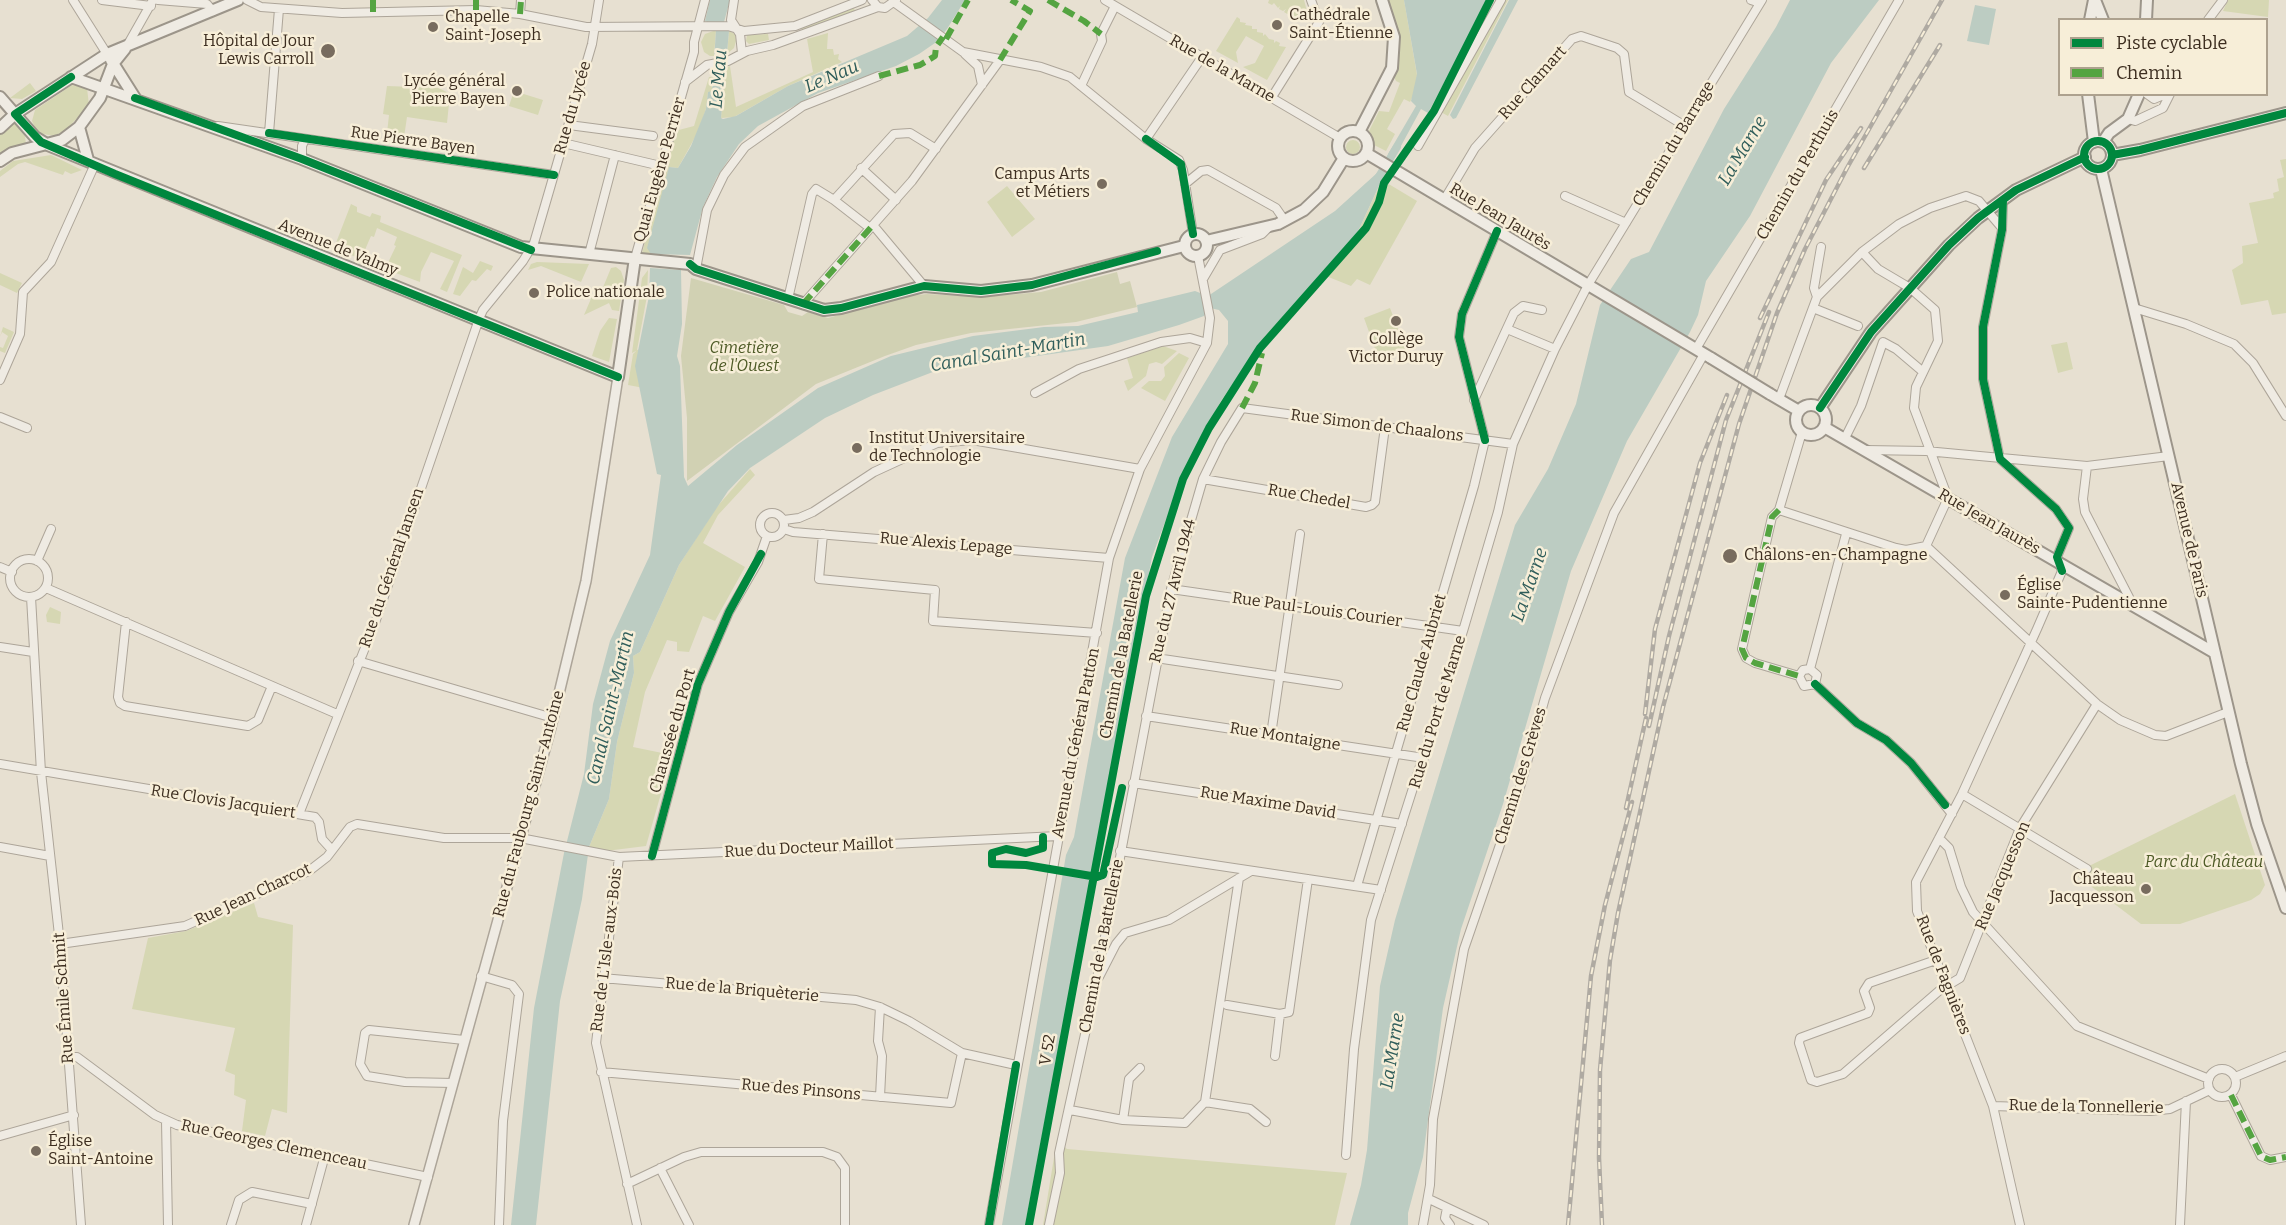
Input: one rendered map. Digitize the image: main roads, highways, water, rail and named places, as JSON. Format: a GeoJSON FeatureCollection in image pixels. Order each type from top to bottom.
{"type":"FeatureCollection","features":[{"type":"Feature","properties":{"kind":"main road"},"geometry":{"type":"LineString","coordinates":[[1,125],[71,77],[110,59],[125,49],[238,0]]}},
{"type":"Feature","properties":{"kind":"main road"},"geometry":{"type":"LineString","coordinates":[[1359,132],[1392,68],[1394,36],[1382,0]]}},
{"type":"Feature","properties":{"kind":"main road"},"geometry":{"type":"LineString","coordinates":[[2090,18],[2094,0]]}},
{"type":"Feature","properties":{"kind":"main road"},"geometry":{"type":"LineString","coordinates":[[2094,0],[2102,18]]}},
{"type":"Feature","properties":{"kind":"main road"},"geometry":{"type":"LineString","coordinates":[[2145,18],[2147,0]]}},
{"type":"Feature","properties":{"kind":"main road"},"geometry":{"type":"LineString","coordinates":[[0,161],[12,153],[62,140],[79,128],[106,92],[110,59]]}},
{"type":"Feature","properties":{"kind":"main road"},"geometry":{"type":"LineString","coordinates":[[110,59],[135,98]]}},
{"type":"Feature","properties":{"kind":"main road"},"geometry":{"type":"LineString","coordinates":[[71,77],[92,83],[106,92],[135,98],[302,159],[531,250],[693,266],[824,310],[841,308],[924,286],[981,291],[1032,285],[1184,246]]}},
{"type":"Feature","properties":{"kind":"main road"},"geometry":{"type":"LineString","coordinates":[[2088,96],[2098,142]]}},
{"type":"Feature","properties":{"kind":"main road"},"geometry":{"type":"LineString","coordinates":[[2098,142],[2110,147],[2112,155],[2109,164],[2101,169],[2089,165],[2085,157],[2086,148],[2098,142],[2128,119],[2138,96]]}},
{"type":"Feature","properties":{"kind":"main road"},"geometry":{"type":"LineString","coordinates":[[0,97],[35,137],[48,145]]}},
{"type":"Feature","properties":{"kind":"main road"},"geometry":{"type":"LineString","coordinates":[[2112,155],[2286,113]]}},
{"type":"Feature","properties":{"kind":"main road"},"geometry":{"type":"LineString","coordinates":[[79,128],[91,162]]}},
{"type":"Feature","properties":{"kind":"main road"},"geometry":{"type":"LineString","coordinates":[[1351,131],[1359,132],[1367,142],[1369,155],[1354,161],[1344,158],[1339,151],[1340,138],[1351,131]]}},
{"type":"Feature","properties":{"kind":"main road","name":"Avenue de Valmy"},"geometry":{"type":"LineString","coordinates":[[48,145],[618,377],[639,259]]}},
{"type":"Feature","properties":{"kind":"main road","name":"Rue Jean Jaurès"},"geometry":{"type":"LineString","coordinates":[[1369,155],[1799,411]]}},
{"type":"Feature","properties":{"kind":"main road"},"geometry":{"type":"LineString","coordinates":[[1820,408],[1871,332],[1949,245],[2003,200],[2045,174],[2085,157]]}},
{"type":"Feature","properties":{"kind":"main road"},"geometry":{"type":"LineString","coordinates":[[1206,241],[1285,221],[1316,200],[1344,158]]}},
{"type":"Feature","properties":{"kind":"main road","name":"Avenue de Paris"},"geometry":{"type":"LineString","coordinates":[[2101,169],[2228,712],[2254,815],[2286,908]]}},
{"type":"Feature","properties":{"kind":"main road"},"geometry":{"type":"LineString","coordinates":[[1193,234],[1202,236],[1206,241],[1206,249],[1198,256],[1188,253],[1184,246],[1186,240],[1193,234]]}},
{"type":"Feature","properties":{"kind":"main road"},"geometry":{"type":"LineString","coordinates":[[1811,405],[1820,408],[1825,415],[1824,427],[1816,434],[1802,432],[1796,420],[1799,411],[1811,405]]}},
{"type":"Feature","properties":{"kind":"main road","name":"Rue Jean Jaurès"},"geometry":{"type":"LineString","coordinates":[[1824,427],[1948,498],[2061,567],[2216,653]]}},
{"type":"Feature","properties":{"kind":"water"},"geometry":{"type":"Polygon","coordinates":[[[710,0],[730,0],[724,22],[729,31],[721,118],[723,119],[736,116],[788,86],[907,36],[928,18],[942,0],[965,0],[947,29],[935,43],[919,54],[896,66],[818,93],[758,126],[739,144],[717,177],[703,207],[690,255],[651,254],[647,248],[669,167],[678,168],[691,146],[706,109],[708,92],[712,91],[716,30],[714,25],[705,21],[710,0]]]}},
{"type":"Feature","properties":{"kind":"water"},"geometry":{"type":"Polygon","coordinates":[[[1404,0],[1488,0],[1428,113],[1421,109],[1395,157],[1388,154],[1416,106],[1411,101],[1417,74],[1404,0]]]}},
{"type":"Feature","properties":{"kind":"water"},"geometry":{"type":"Polygon","coordinates":[[[1509,0],[1518,0],[1456,118],[1453,119],[1450,115],[1509,0]]]}},
{"type":"Feature","properties":{"kind":"water","name":"La Marne"},"geometry":{"type":"Polygon","coordinates":[[[1790,0],[1879,0],[1831,63],[1750,216],[1706,281],[1698,315],[1690,332],[1627,441],[1571,571],[1503,804],[1461,929],[1443,1008],[1423,1157],[1408,1213],[1408,1225],[1350,1225],[1361,1185],[1367,1150],[1380,986],[1395,920],[1515,525],[1548,469],[1576,404],[1600,305],[1631,259],[1649,252],[1724,109],[1776,27],[1790,0]]]}},
{"type":"Feature","properties":{"kind":"water"},"geometry":{"type":"Polygon","coordinates":[[[1975,5],[1996,9],[1989,45],[1967,41],[1975,5]]]}},
{"type":"Feature","properties":{"kind":"water","name":"Canal Saint-Martin"},"geometry":{"type":"Polygon","coordinates":[[[1377,173],[1383,177],[1355,238],[1265,336],[1221,401],[1187,463],[1152,557],[1025,1225],[1002,1225],[1066,855],[1074,837],[1125,558],[1172,437],[1228,344],[1228,321],[1219,310],[1210,308],[1204,316],[1108,346],[938,370],[873,395],[825,418],[750,468],[728,491],[679,565],[640,652],[633,656],[634,673],[617,742],[609,799],[589,847],[582,899],[560,1001],[536,1225],[511,1225],[534,1008],[564,853],[584,774],[593,704],[610,641],[650,555],[661,475],[657,474],[635,366],[649,296],[650,268],[681,270],[682,324],[677,356],[680,366],[684,477],[688,486],[737,445],[818,388],[891,356],[973,336],[1044,327],[1078,326],[1138,312],[1137,305],[1195,291],[1208,296],[1335,211],[1377,173]]]}},
{"type":"Feature","properties":{"kind":"waterway"},"geometry":{"type":"LineString","coordinates":[[1375,183],[1397,147]]}},
{"type":"Feature","properties":{"kind":"railway"},"geometry":{"type":"LineString","coordinates":[[1602,1225],[1599,1158],[1600,1070],[1610,960],[1618,913],[1663,707],[1739,424],[1777,313],[1805,249],[1847,168],[1942,0]]}},
{"type":"Feature","properties":{"kind":"railway"},"geometry":{"type":"LineString","coordinates":[[1864,168],[1940,45]]}},
{"type":"Feature","properties":{"kind":"railway"},"geometry":{"type":"LineString","coordinates":[[1760,318],[1826,180],[1861,128]]}},
{"type":"Feature","properties":{"kind":"railway"},"geometry":{"type":"LineString","coordinates":[[1649,726],[1669,636],[1726,420],[1769,312]]}},
{"type":"Feature","properties":{"kind":"railway"},"geometry":{"type":"LineString","coordinates":[[1645,714],[1655,629],[1700,463],[1727,395]]}},
{"type":"Feature","properties":{"kind":"railway"},"geometry":{"type":"LineString","coordinates":[[1626,808],[1646,718]]}},
{"type":"Feature","properties":{"kind":"railway"},"geometry":{"type":"LineString","coordinates":[[1568,1225],[1591,976],[1605,905],[1632,802]]}},
{"type":"Feature","properties":{"kind":"place","name":"Cathédrale Saint-Étienne"},"geometry":{"type":"Point","coordinates":[1277,25]}},
{"type":"Feature","properties":{"kind":"place","name":"Chapelle Saint-Joseph"},"geometry":{"type":"Point","coordinates":[433,27]}},
{"type":"Feature","properties":{"kind":"place","name":"Hôpital de Jour Lewis Carroll"},"geometry":{"type":"Point","coordinates":[328,51]}},
{"type":"Feature","properties":{"kind":"place","name":"Lycée général Pierre Bayen"},"geometry":{"type":"Point","coordinates":[517,91]}},
{"type":"Feature","properties":{"kind":"place","name":"Campus Arts et Métiers"},"geometry":{"type":"Point","coordinates":[1102,184]}},
{"type":"Feature","properties":{"kind":"place","name":"Police nationale"},"geometry":{"type":"Point","coordinates":[534,293]}},
{"type":"Feature","properties":{"kind":"place","name":"Collège Victor Duruy"},"geometry":{"type":"Point","coordinates":[1396,321]}},
{"type":"Feature","properties":{"kind":"place","name":"Institut Universitaire de Technologie"},"geometry":{"type":"Point","coordinates":[857,448]}},
{"type":"Feature","properties":{"kind":"place","name":"Châlons-en-Champagne"},"geometry":{"type":"Point","coordinates":[1730,556]}},
{"type":"Feature","properties":{"kind":"place","name":"Église Sainte-Pudentienne"},"geometry":{"type":"Point","coordinates":[2005,595]}},
{"type":"Feature","properties":{"kind":"place","name":"Château Jacquesson"},"geometry":{"type":"Point","coordinates":[2146,889]}},
{"type":"Feature","properties":{"kind":"place","name":"Église Saint-Antoine"},"geometry":{"type":"Point","coordinates":[36,1151]}},
{"type":"Feature","properties":{"kind":"water label","name":"Le Nau"},"geometry":{"type":"Point","coordinates":[832,77]}},
{"type":"Feature","properties":{"kind":"water label","name":"Le Mau"},"geometry":{"type":"Point","coordinates":[719,79]}},
{"type":"Feature","properties":{"kind":"park label","name":"Cimetière de l'Ouest"},"geometry":{"type":"Point","coordinates":[744,358]}},
{"type":"Feature","properties":{"kind":"park label","name":"Parc du Château"},"geometry":{"type":"Point","coordinates":[2204,863]}}]}
